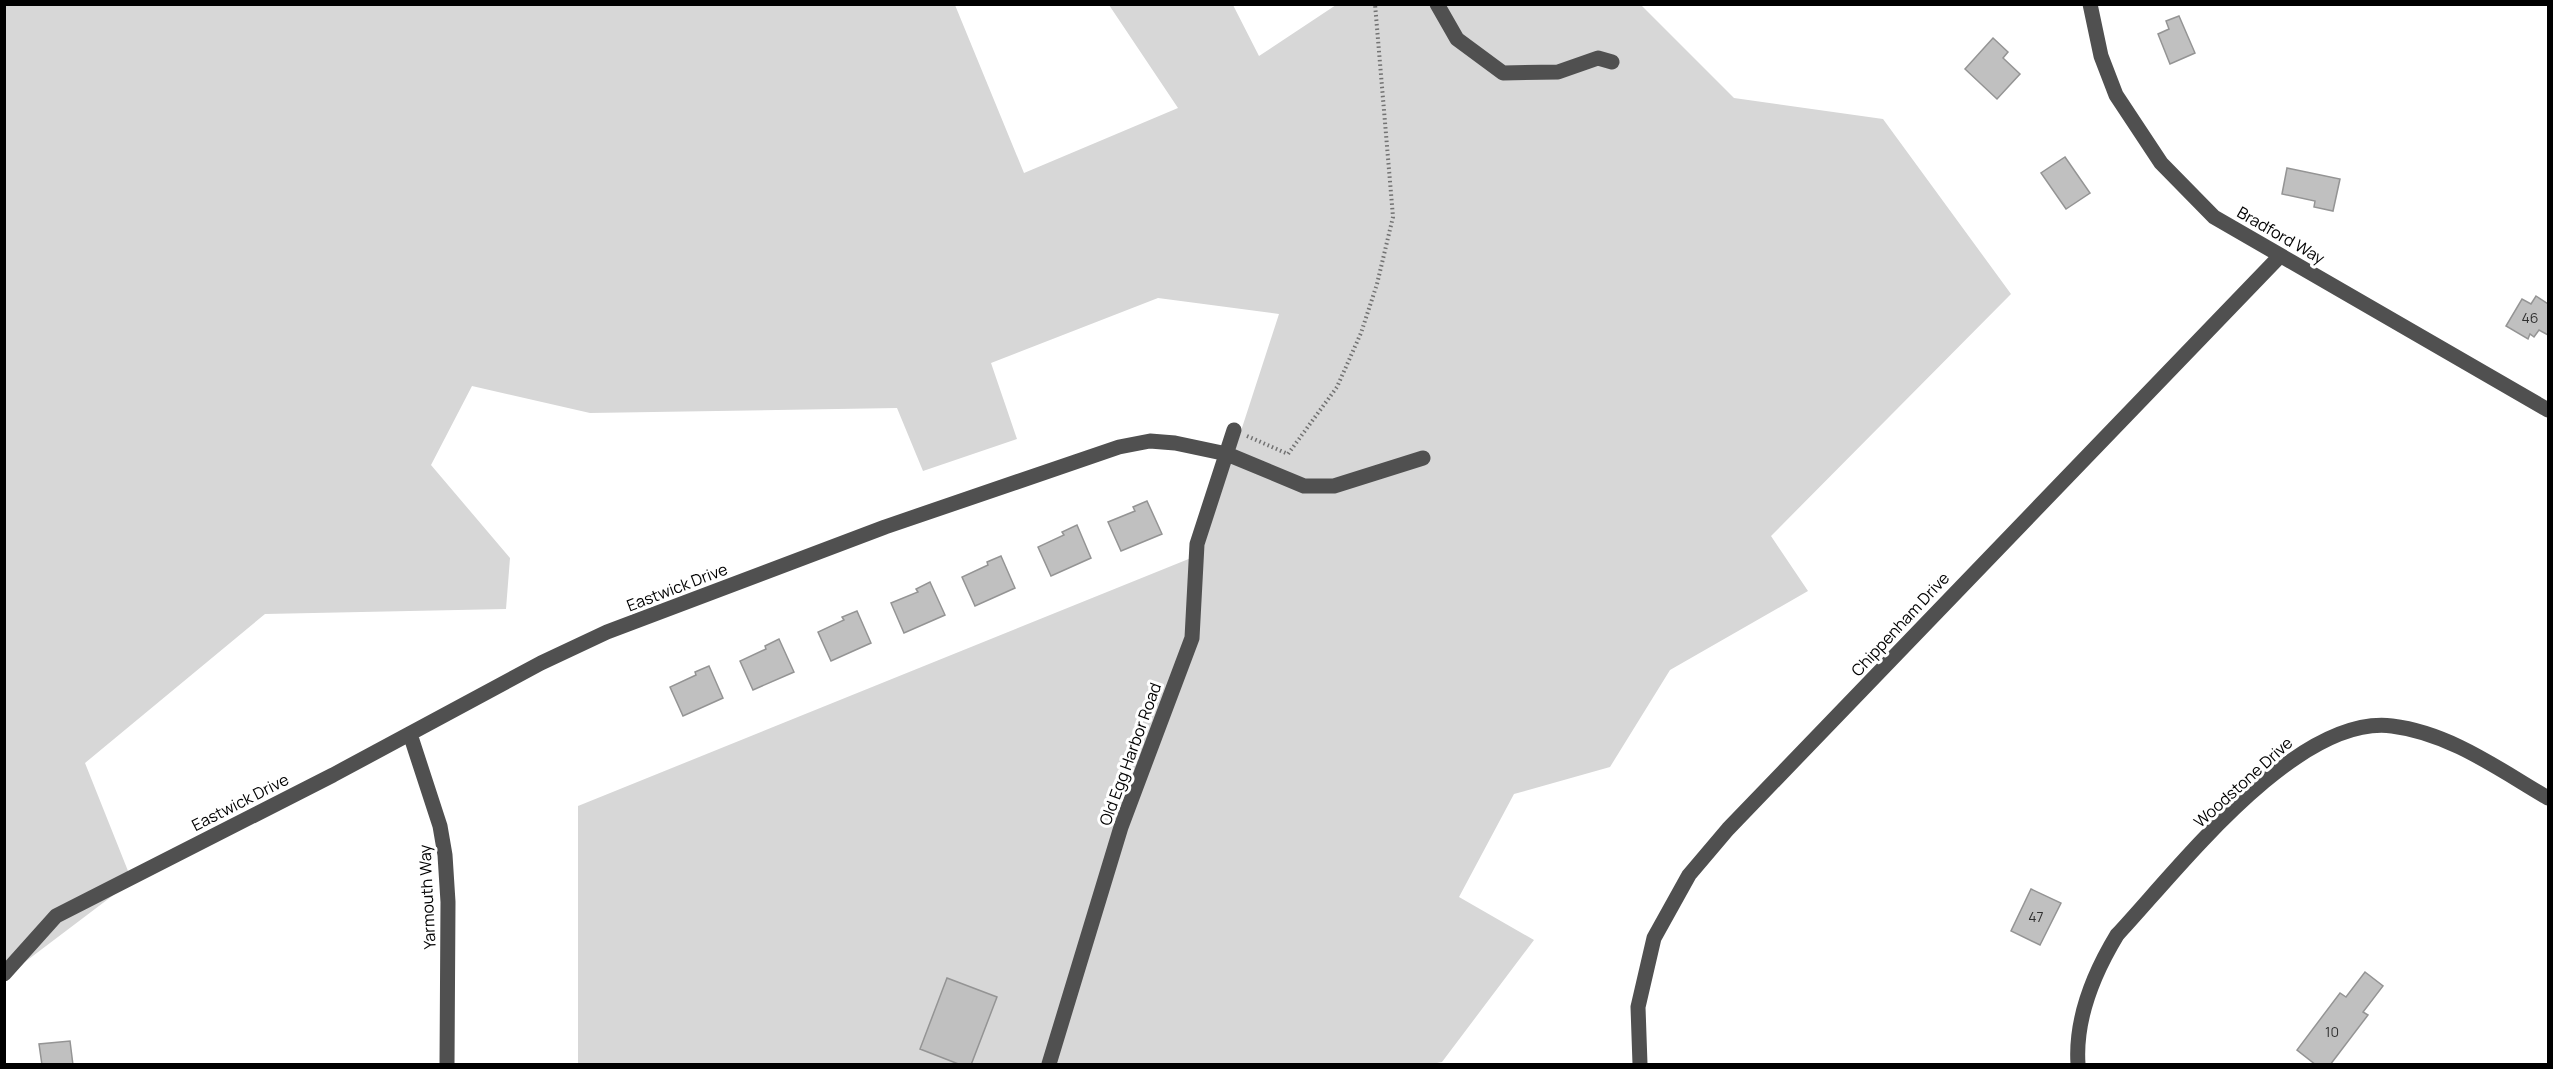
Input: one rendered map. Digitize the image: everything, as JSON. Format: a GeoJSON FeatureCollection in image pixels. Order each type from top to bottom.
{"type":"FeatureCollection","features":[{"type":"Feature","properties":{"kind":"street"},"geometry":{"type":"LineString","coordinates":[[1437,4],[1457,39],[1503,73],[1558,72],[1598,58],[1612,62]]}},
{"type":"Feature","properties":{"kind":"street","name":"Bradford Way"},"geometry":{"type":"LineString","coordinates":[[2091,4],[2101,56],[2116,95],[2161,163],[2214,217],[2548,410]]}},
{"type":"Feature","properties":{"kind":"street","name":"Chippenham Drive"},"geometry":{"type":"LineString","coordinates":[[1640,1065],[1638,1007],[1644,972],[1654,938],[1689,875],[1728,829],[2280,256]]}},
{"type":"Feature","properties":{"kind":"street","name":"Old Egg Harbor Road"},"geometry":{"type":"LineString","coordinates":[[1049,1065],[1121,827],[1192,638],[1197,544],[1234,430]]}},
{"type":"Feature","properties":{"kind":"street","name":"Eastwick Drive"},"geometry":{"type":"LineString","coordinates":[[4,974],[56,916],[410,734],[541,663],[607,632],[885,528],[1108,451],[1150,441],[1175,443],[1227,453],[1305,486],[1334,486],[1423,458]]}},
{"type":"Feature","properties":{"kind":"street","name":"Woodstone Drive"},"geometry":{"type":"LineString","coordinates":[[2079,1065],[2078,1037],[2084,1008],[2105,956],[2117,935],[2222,821],[2286,762],[2310,746],[2366,726],[2392,726],[2445,740],[2548,798]]}},
{"type":"Feature","properties":{"kind":"street","name":"Yarmouth Way"},"geometry":{"type":"LineString","coordinates":[[410,734],[440,826],[445,855],[448,902],[447,1065]]}},
{"type":"Feature","properties":{"kind":"path"},"geometry":{"type":"LineString","coordinates":[[1234,430],[1288,454],[1336,387],[1362,333],[1377,284],[1393,217],[1375,4]]}},
{"type":"Feature","properties":{"kind":"shaded area"},"geometry":{"type":"Polygon","coordinates":[[[5,5],[955,5],[1024,173],[1178,108],[1109,5],[1233,5],[1259,56],[1336,5],[1641,5],[1734,98],[1883,119],[2011,294],[1771,536],[1808,591],[1670,670],[1610,767],[1514,794],[1459,897],[1534,940],[1442,1062],[1432,1064],[578,1064],[578,806],[1201,554],[1279,314],[1158,298],[991,363],[1017,439],[923,471],[897,408],[590,413],[472,386],[431,465],[510,558],[506,609],[265,614],[85,763],[132,881],[5,977],[5,5]]]}},
{"type":"Feature","properties":{"kind":"building"},"geometry":{"type":"Polygon","coordinates":[[[2179,16],[2195,53],[2170,64],[2158,34],[2169,29],[2166,21],[2179,16]]]}},
{"type":"Feature","properties":{"kind":"building"},"geometry":{"type":"Polygon","coordinates":[[[1993,38],[2008,52],[2003,58],[2020,74],[1997,99],[1965,69],[1993,38]]]}},
{"type":"Feature","properties":{"kind":"building"},"geometry":{"type":"Polygon","coordinates":[[[2065,157],[2090,193],[2066,209],[2041,173],[2065,157]]]}},
{"type":"Feature","properties":{"kind":"building"},"geometry":{"type":"Polygon","coordinates":[[[2287,168],[2340,179],[2333,211],[2314,207],[2315,201],[2282,194],[2287,168]]]}},
{"type":"Feature","properties":{"kind":"building"},"geometry":{"type":"Polygon","coordinates":[[[2536,296],[2548,304],[2548,335],[2539,330],[2534,337],[2530,334],[2528,339],[2506,326],[2522,299],[2531,304],[2536,296]]]}},
{"type":"Feature","properties":{"kind":"building"},"geometry":{"type":"Polygon","coordinates":[[[1147,501],[1162,534],[1121,551],[1108,522],[1135,511],[1133,507],[1147,501]]]}},
{"type":"Feature","properties":{"kind":"building"},"geometry":{"type":"Polygon","coordinates":[[[1077,525],[1091,558],[1051,576],[1038,547],[1064,535],[1062,532],[1077,525]]]}},
{"type":"Feature","properties":{"kind":"building"},"geometry":{"type":"Polygon","coordinates":[[[1001,556],[1015,588],[975,606],[962,577],[1001,556]]]}},
{"type":"Feature","properties":{"kind":"building"},"geometry":{"type":"Polygon","coordinates":[[[930,582],[945,615],[904,633],[891,603],[918,592],[916,589],[930,582]]]}},
{"type":"Feature","properties":{"kind":"building"},"geometry":{"type":"Polygon","coordinates":[[[857,611],[871,643],[831,661],[818,632],[844,620],[842,617],[857,611]]]}},
{"type":"Feature","properties":{"kind":"building"},"geometry":{"type":"Polygon","coordinates":[[[779,639],[794,672],[753,690],[740,661],[766,649],[765,646],[779,639]]]}},
{"type":"Feature","properties":{"kind":"building"},"geometry":{"type":"Polygon","coordinates":[[[709,666],[723,698],[683,716],[670,687],[709,666]]]}},
{"type":"Feature","properties":{"kind":"building"},"geometry":{"type":"Polygon","coordinates":[[[2031,889],[2061,903],[2040,945],[2011,931],[2031,889]]]}},
{"type":"Feature","properties":{"kind":"building"},"geometry":{"type":"Polygon","coordinates":[[[2365,972],[2383,986],[2363,1012],[2368,1015],[2330,1065],[2316,1065],[2297,1050],[2340,993],[2346,997],[2365,972]]]}},
{"type":"Feature","properties":{"kind":"building"},"geometry":{"type":"Polygon","coordinates":[[[947,978],[997,997],[971,1065],[961,1065],[920,1049],[947,978]]]}},
{"type":"Feature","properties":{"kind":"building"},"geometry":{"type":"Polygon","coordinates":[[[70,1041],[73,1065],[42,1065],[39,1044],[70,1041]]]}}]}
